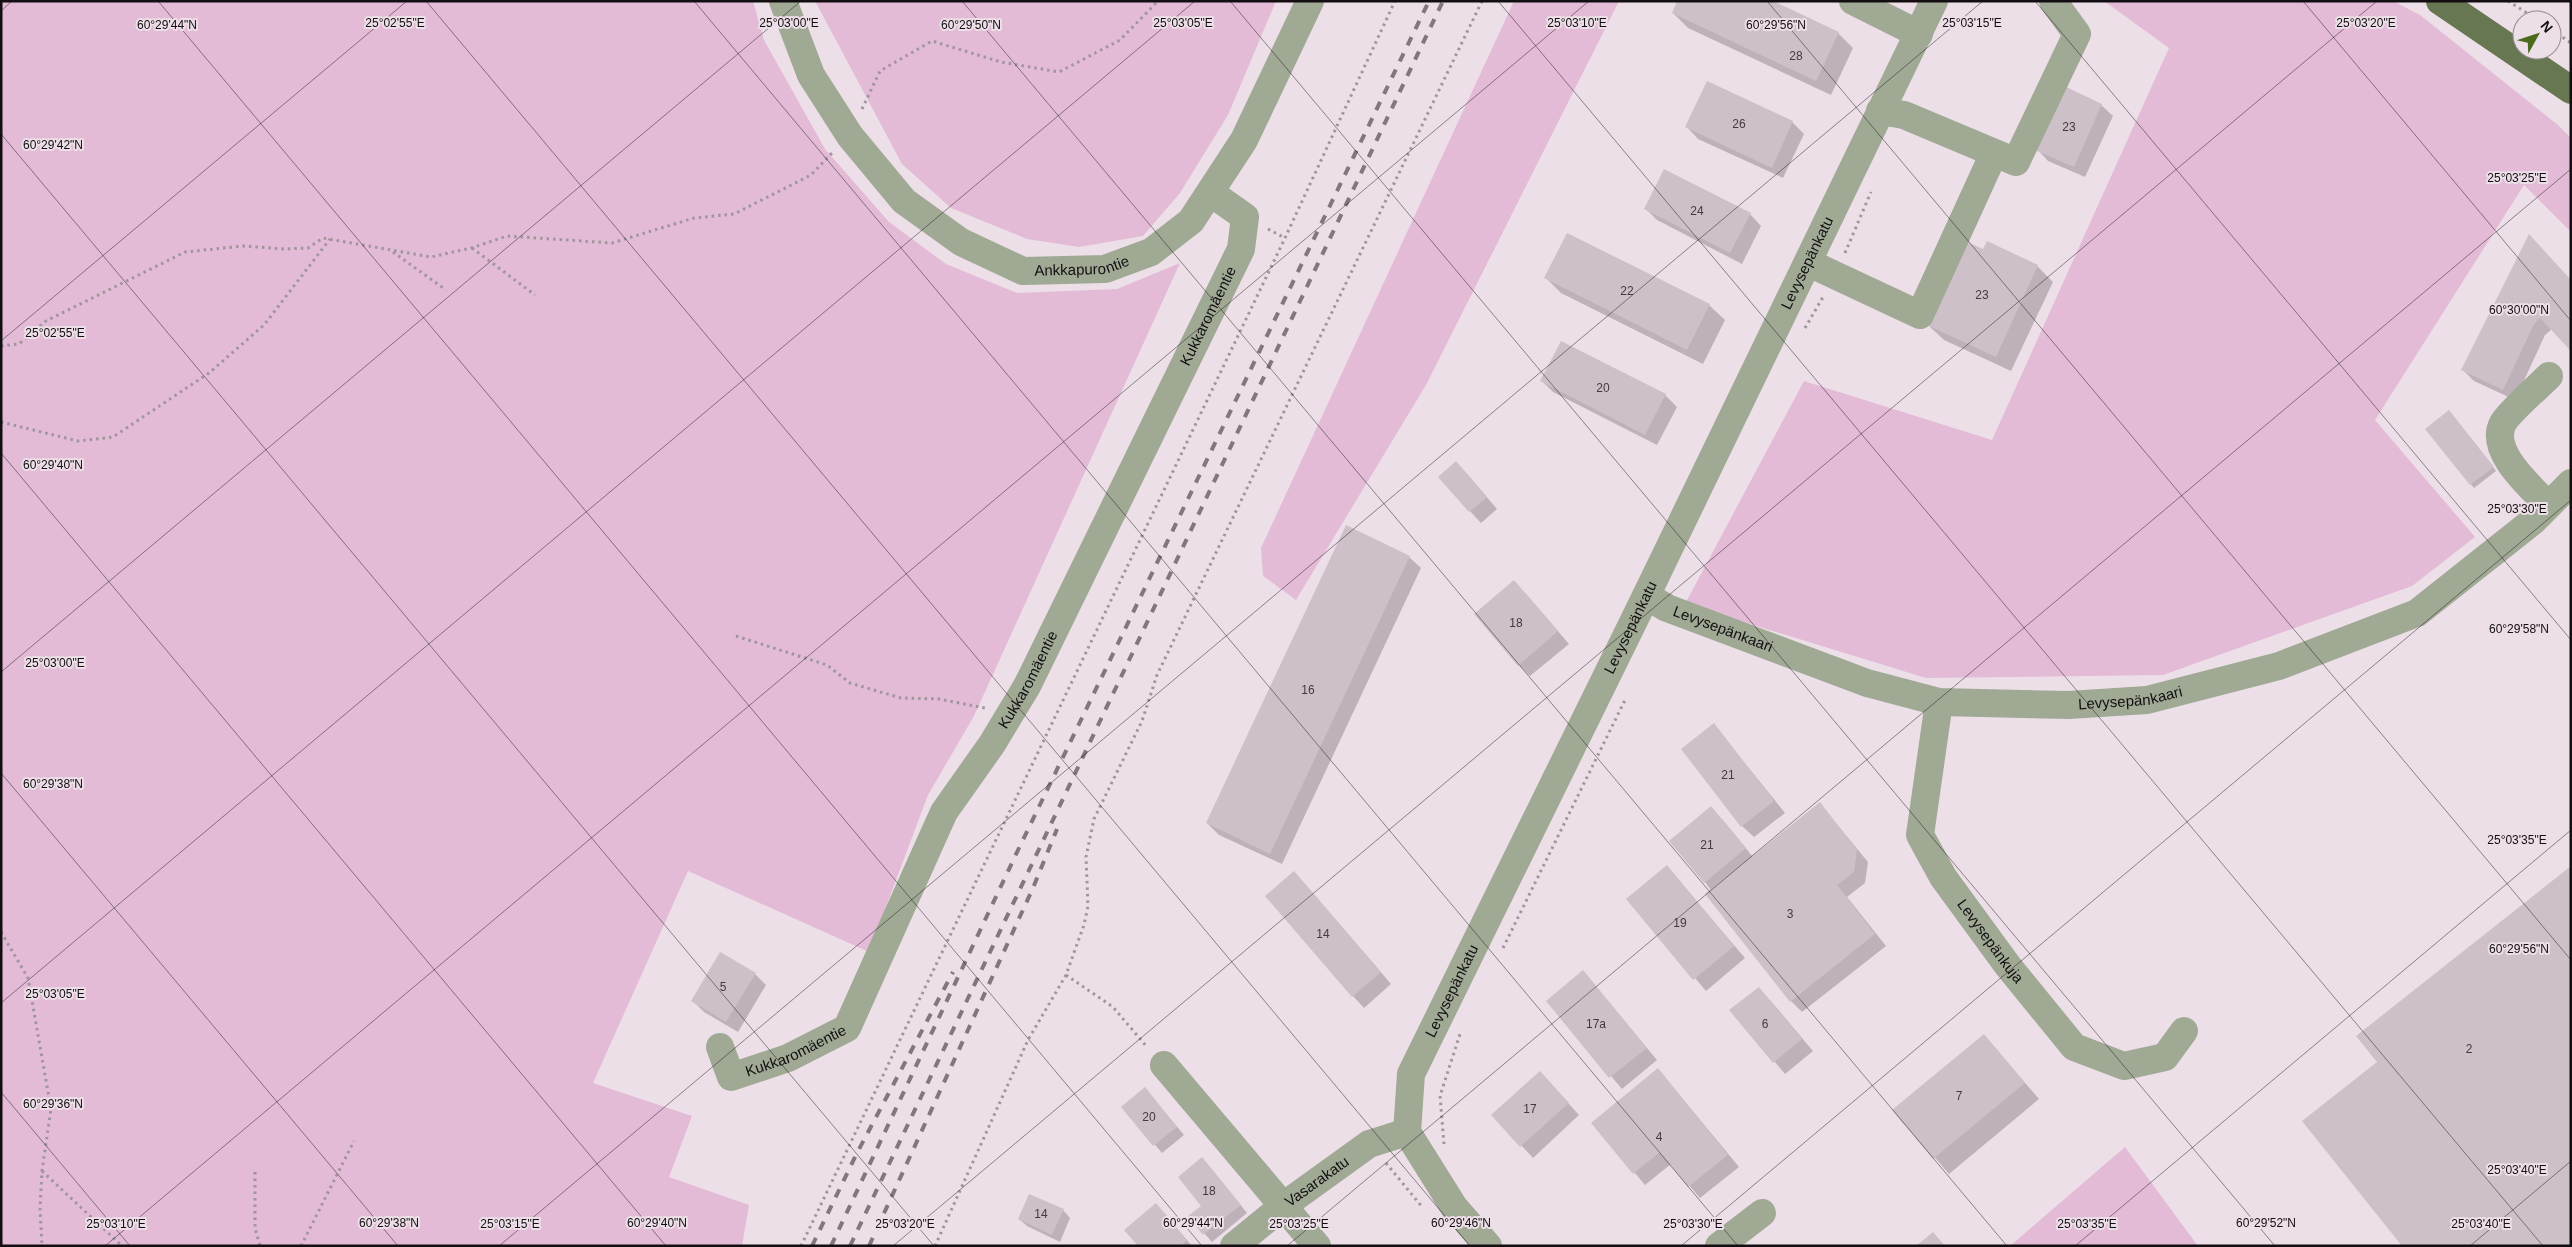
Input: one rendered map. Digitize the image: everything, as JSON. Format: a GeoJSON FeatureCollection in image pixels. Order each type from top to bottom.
{"type":"FeatureCollection","features":[{"type":"Feature","properties":{"kind":"main road"},"geometry":{"type":"LineString","coordinates":[[2440,1],[2571,90]]}},
{"type":"Feature","properties":{"kind":"street","name":"Ankkapurontie"},"geometry":{"type":"LineString","coordinates":[[783,1],[811,75],[850,136],[904,200],[961,242],[1023,270],[1105,269],[1152,252],[1191,221],[1244,140],[1310,1]]}},
{"type":"Feature","properties":{"kind":"street"},"geometry":{"type":"LineString","coordinates":[[1853,1],[1919,34]]}},
{"type":"Feature","properties":{"kind":"street","name":"Levysepänkatu"},"geometry":{"type":"LineString","coordinates":[[1407,1132],[1411,1074],[1809,263],[1934,1]]}},
{"type":"Feature","properties":{"kind":"street"},"geometry":{"type":"LineString","coordinates":[[1880,111],[1904,116],[2016,162],[2077,34],[2053,1]]}},
{"type":"Feature","properties":{"kind":"street"},"geometry":{"type":"LineString","coordinates":[[1809,263],[1920,314],[1994,153]]}},
{"type":"Feature","properties":{"kind":"street","name":"Kukkaromäentie"},"geometry":{"type":"LineString","coordinates":[[720,1047],[731,1078],[788,1058],[847,1028],[944,812],[992,744],[1026,686],[1241,249],[1245,217],[1211,193]]}},
{"type":"Feature","properties":{"kind":"street"},"geometry":{"type":"LineString","coordinates":[[2548,505],[2512,467],[2500,441],[2503,423],[2549,376]]}},
{"type":"Feature","properties":{"kind":"street","name":"Levysepänkaari"},"geometry":{"type":"LineString","coordinates":[[1646,596],[1667,608],[1868,683],[1939,702],[2069,705],[2147,700],[2279,666],[2417,613],[2533,521],[2571,483]]}},
{"type":"Feature","properties":{"kind":"street","name":"Levysepänkuja"},"geometry":{"type":"LineString","coordinates":[[1939,702],[1920,835],[1944,877],[2008,966],[2074,1047],[2124,1066],[2165,1056],[2184,1031]]}},
{"type":"Feature","properties":{"kind":"street"},"geometry":{"type":"LineString","coordinates":[[1164,1065],[1317,1246]]}},
{"type":"Feature","properties":{"kind":"street"},"geometry":{"type":"LineString","coordinates":[[1407,1132],[1454,1207],[1488,1246]]}},
{"type":"Feature","properties":{"kind":"street","name":"Vasarakatu"},"geometry":{"type":"LineString","coordinates":[[1234,1246],[1283,1206],[1369,1144],[1407,1132]]}},
{"type":"Feature","properties":{"kind":"street"},"geometry":{"type":"LineString","coordinates":[[1719,1246],[1762,1213]]}},
{"type":"Feature","properties":{"kind":"path"},"geometry":{"type":"LineString","coordinates":[[1,346],[19,344],[46,321],[185,252],[243,246],[308,248],[323,238],[431,258],[472,248],[507,236],[612,243],[694,218],[734,214],[811,175],[850,136],[880,71],[932,40],[1001,62],[1058,72],[1120,40],[1158,1]]}},
{"type":"Feature","properties":{"kind":"path"},"geometry":{"type":"LineString","coordinates":[[801,1246],[1285,238],[1395,1]]}},
{"type":"Feature","properties":{"kind":"path"},"geometry":{"type":"LineString","coordinates":[[935,1246],[1028,1040],[1066,975],[1084,926],[1088,906],[1086,857],[1094,819],[1142,721],[1157,675],[1482,1]]}},
{"type":"Feature","properties":{"kind":"path"},"geometry":{"type":"LineString","coordinates":[[2508,1],[2522,10]]}},
{"type":"Feature","properties":{"kind":"path"},"geometry":{"type":"LineString","coordinates":[[1,422],[78,441],[112,437],[209,373],[264,325],[330,240]]}},
{"type":"Feature","properties":{"kind":"path"},"geometry":{"type":"LineString","coordinates":[[472,248],[535,295]]}},
{"type":"Feature","properties":{"kind":"path"},"geometry":{"type":"LineString","coordinates":[[393,252],[446,290]]}},
{"type":"Feature","properties":{"kind":"path"},"geometry":{"type":"LineString","coordinates":[[736,636],[828,665],[850,683],[901,698],[939,699],[975,707],[1013,709]]}},
{"type":"Feature","properties":{"kind":"path"},"geometry":{"type":"LineString","coordinates":[[1,932],[28,978],[51,1109],[42,1171],[40,1209],[42,1246]]}},
{"type":"Feature","properties":{"kind":"path"},"geometry":{"type":"LineString","coordinates":[[1066,975],[1113,1008],[1164,1065]]}},
{"type":"Feature","properties":{"kind":"path"},"geometry":{"type":"LineString","coordinates":[[301,1246],[354,1141]]}},
{"type":"Feature","properties":{"kind":"path"},"geometry":{"type":"LineString","coordinates":[[1369,1144],[1425,1210]]}},
{"type":"Feature","properties":{"kind":"path"},"geometry":{"type":"LineString","coordinates":[[42,1171],[122,1246]]}},
{"type":"Feature","properties":{"kind":"path"},"geometry":{"type":"LineString","coordinates":[[255,1172],[255,1228],[260,1246]]}},
{"type":"Feature","properties":{"kind":"shaded area"},"geometry":{"type":"Polygon","coordinates":[[[1,1],[753,1],[764,40],[825,149],[889,222],[946,264],[1017,293],[1117,289],[1180,263],[974,716],[928,795],[869,952],[688,871],[593,1083],[692,1116],[669,1177],[749,1205],[742,1246],[1,1246],[1,1]]]}},
{"type":"Feature","properties":{"kind":"shaded area"},"geometry":{"type":"Polygon","coordinates":[[[815,1],[1276,1],[1228,115],[1180,193],[1143,236],[1079,247],[1027,239],[951,208],[902,164],[815,1]]]}},
{"type":"Feature","properties":{"kind":"shaded area"},"geometry":{"type":"Polygon","coordinates":[[[1514,1],[1619,1],[1426,385],[1296,600],[1263,576],[1261,548],[1514,1]]]}},
{"type":"Feature","properties":{"kind":"shaded area"},"geometry":{"type":"Polygon","coordinates":[[[2104,1],[2393,1],[2420,15],[2558,125],[2571,138],[2571,232],[2524,185],[2375,420],[2475,537],[2412,586],[2163,675],[1926,678],[1685,604],[1804,381],[1992,440],[2169,48],[2104,1]]]}},
{"type":"Feature","properties":{"kind":"shaded area"},"geometry":{"type":"Polygon","coordinates":[[[2125,1147],[2198,1246],[2010,1246],[2125,1147]]]}},
{"type":"Feature","properties":{"kind":"building"},"geometry":{"type":"Polygon","coordinates":[[[1677,1],[1773,1],[1839,32],[1816,81],[1672,13],[1677,1]]]}},
{"type":"Feature","properties":{"kind":"building"},"geometry":{"type":"Polygon","coordinates":[[[1707,81],[1793,121],[1772,168],[1685,127],[1707,81]]]}},
{"type":"Feature","properties":{"kind":"building"},"geometry":{"type":"Polygon","coordinates":[[[2064,86],[2102,104],[2074,167],[2035,150],[2064,86]]]}},
{"type":"Feature","properties":{"kind":"building"},"geometry":{"type":"Polygon","coordinates":[[[1664,169],[1751,213],[1730,253],[1644,209],[1664,169]]]}},
{"type":"Feature","properties":{"kind":"building"},"geometry":{"type":"Polygon","coordinates":[[[1567,233],[1710,304],[1687,350],[1544,278],[1567,233]]]}},
{"type":"Feature","properties":{"kind":"building"},"geometry":{"type":"Polygon","coordinates":[[[2529,234],[2571,280],[2571,351],[2540,318],[2534,324],[2503,390],[2461,370],[2529,234]]]}},
{"type":"Feature","properties":{"kind":"building"},"geometry":{"type":"Polygon","coordinates":[[[1965,241],[1983,249],[1987,241],[2038,265],[1996,357],[1927,325],[1965,241]]]}},
{"type":"Feature","properties":{"kind":"building"},"geometry":{"type":"Polygon","coordinates":[[[1561,341],[1666,394],[1645,435],[1540,381],[1561,341]]]}},
{"type":"Feature","properties":{"kind":"building"},"geometry":{"type":"Polygon","coordinates":[[[2449,410],[2494,467],[2470,485],[2425,429],[2449,410]]]}},
{"type":"Feature","properties":{"kind":"building"},"geometry":{"type":"Polygon","coordinates":[[[1456,461],[1487,497],[1469,512],[1438,477],[1456,461]]]}},
{"type":"Feature","properties":{"kind":"building"},"geometry":{"type":"Polygon","coordinates":[[[1346,525],[1410,556],[1270,854],[1206,823],[1346,525]]]}},
{"type":"Feature","properties":{"kind":"building"},"geometry":{"type":"Polygon","coordinates":[[[1514,580],[1558,631],[1518,666],[1474,614],[1514,580]]]}},
{"type":"Feature","properties":{"kind":"building"},"geometry":{"type":"Polygon","coordinates":[[[1714,723],[1774,801],[1741,827],[1681,749],[1714,723]]]}},
{"type":"Feature","properties":{"kind":"building"},"geometry":{"type":"Polygon","coordinates":[[[1820,802],[1857,850],[1854,872],[1837,885],[1875,934],[1790,1002],[1705,894],[1820,802]]]}},
{"type":"Feature","properties":{"kind":"building"},"geometry":{"type":"Polygon","coordinates":[[[1711,806],[1746,848],[1704,883],[1669,841],[1711,806]]]}},
{"type":"Feature","properties":{"kind":"building"},"geometry":{"type":"Polygon","coordinates":[[[1667,865],[1734,946],[1693,980],[1626,899],[1667,865]]]}},
{"type":"Feature","properties":{"kind":"building"},"geometry":{"type":"Polygon","coordinates":[[[2571,866],[2571,1246],[2402,1246],[2302,1121],[2377,1062],[2356,1036],[2571,866]]]}},
{"type":"Feature","properties":{"kind":"building"},"geometry":{"type":"Polygon","coordinates":[[[1294,871],[1381,972],[1352,997],[1265,896],[1294,871]]]}},
{"type":"Feature","properties":{"kind":"building"},"geometry":{"type":"Polygon","coordinates":[[[720,952],[756,973],[726,1022],[691,1001],[720,952]]]}},
{"type":"Feature","properties":{"kind":"building"},"geometry":{"type":"Polygon","coordinates":[[[1583,970],[1647,1048],[1609,1078],[1546,1001],[1583,970]]]}},
{"type":"Feature","properties":{"kind":"building"},"geometry":{"type":"Polygon","coordinates":[[[1759,987],[1802,1039],[1773,1063],[1729,1010],[1759,987]]]}},
{"type":"Feature","properties":{"kind":"building"},"geometry":{"type":"Polygon","coordinates":[[[1984,1034],[2025,1083],[1933,1159],[1892,1110],[1984,1034]]]}},
{"type":"Feature","properties":{"kind":"building"},"geometry":{"type":"Polygon","coordinates":[[[1658,1068],[1728,1155],[1688,1187],[1660,1152],[1633,1174],[1591,1123],[1658,1068]]]}},
{"type":"Feature","properties":{"kind":"building"},"geometry":{"type":"Polygon","coordinates":[[[1540,1071],[1569,1103],[1520,1147],[1491,1115],[1540,1071]]]}},
{"type":"Feature","properties":{"kind":"building"},"geometry":{"type":"Polygon","coordinates":[[[1145,1087],[1177,1127],[1153,1146],[1121,1107],[1145,1087]]]}},
{"type":"Feature","properties":{"kind":"building"},"geometry":{"type":"Polygon","coordinates":[[[1202,1157],[1241,1205],[1203,1235],[1188,1216],[1201,1206],[1178,1177],[1202,1157]]]}},
{"type":"Feature","properties":{"kind":"building"},"geometry":{"type":"Polygon","coordinates":[[[1029,1194],[1064,1209],[1052,1235],[1018,1219],[1029,1194]]]}},
{"type":"Feature","properties":{"kind":"building"},"geometry":{"type":"Polygon","coordinates":[[[1156,1203],[1187,1240],[1181,1246],[1138,1246],[1124,1230],[1156,1203]]]}},
{"type":"Feature","properties":{"kind":"building"},"geometry":{"type":"Polygon","coordinates":[[[1933,1232],[1945,1246],[1916,1246],[1933,1232]]]}},
{"type":"Feature","properties":{"kind":"railway"},"geometry":{"type":"LineString","coordinates":[[831,1246],[1019,848],[1429,1]]}},
{"type":"Feature","properties":{"kind":"railway"},"geometry":{"type":"LineString","coordinates":[[850,1246],[1443,1]]}},
{"type":"Feature","properties":{"kind":"railway"},"geometry":{"type":"LineString","coordinates":[[869,1246],[1033,888],[1057,829]]}},
{"type":"Feature","properties":{"kind":"railway"},"geometry":{"type":"LineString","coordinates":[[812,1246],[857,1153],[953,972]]}}]}
